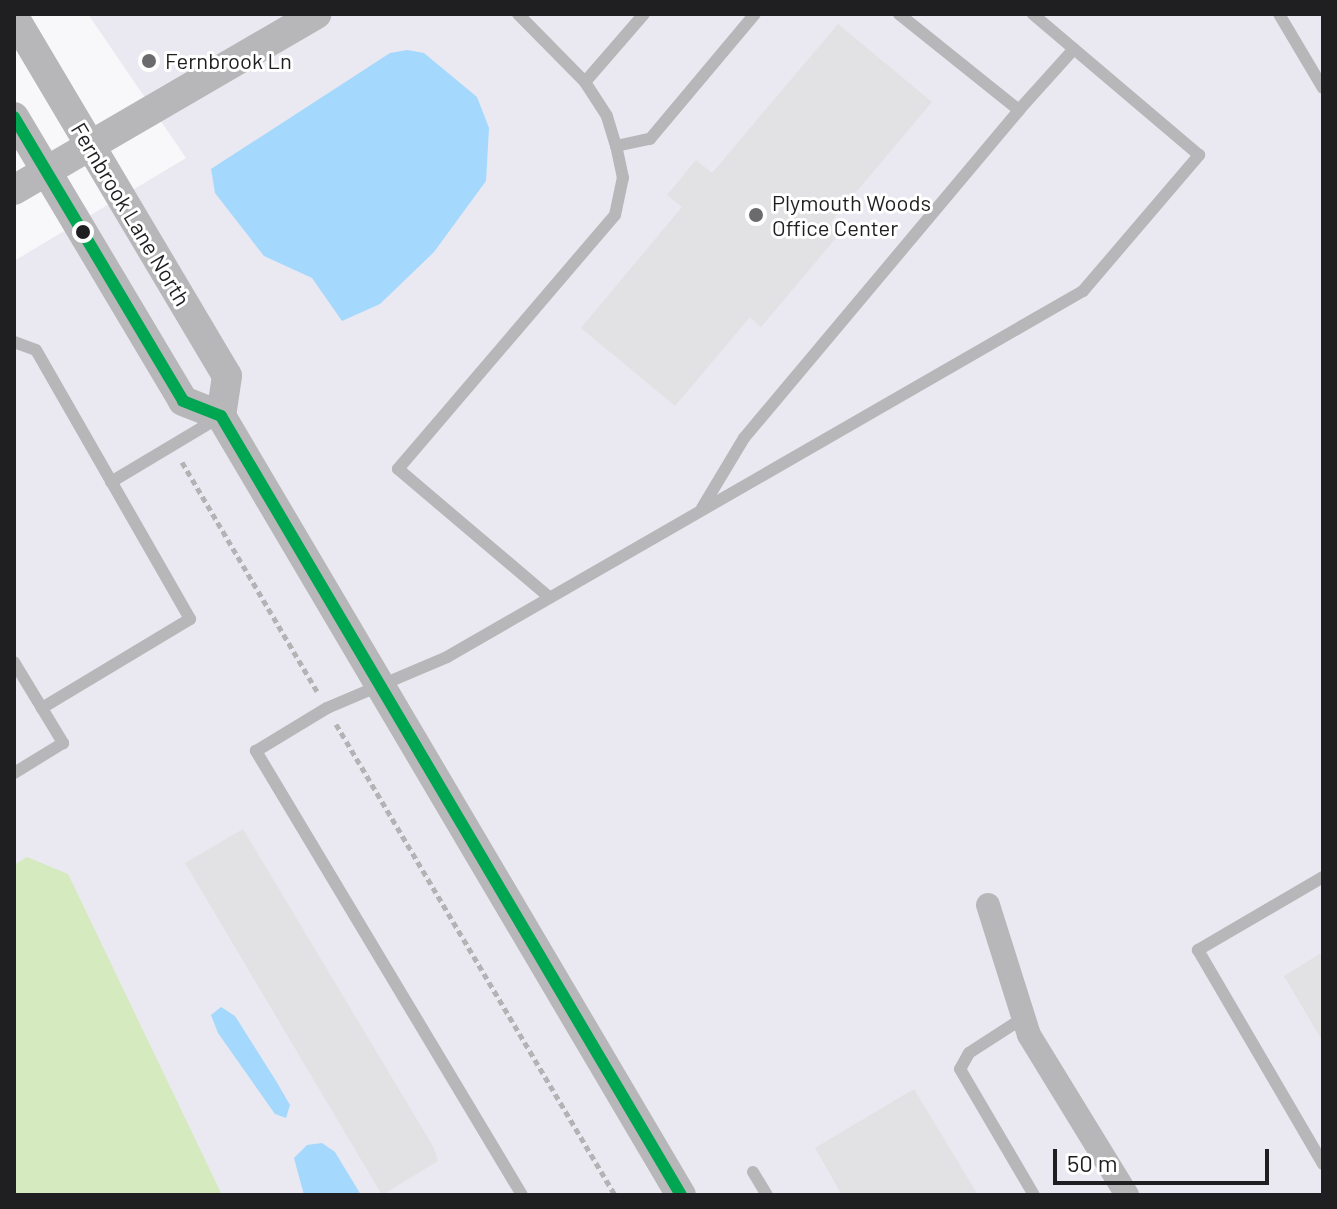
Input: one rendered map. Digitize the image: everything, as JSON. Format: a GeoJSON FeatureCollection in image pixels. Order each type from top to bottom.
{"type":"FeatureCollection","features":[{"type":"Feature","properties":{"kind":"street"},"geometry":{"type":"LineString","coordinates":[[14,190],[316,14]]}},
{"type":"Feature","properties":{"kind":"street","name":"Fernbrook Lane North"},"geometry":{"type":"LineString","coordinates":[[14,17],[227,376],[221,416]]}},
{"type":"Feature","properties":{"kind":"street"},"geometry":{"type":"LineString","coordinates":[[14,117],[183,401],[221,416],[681,1195]]}},
{"type":"Feature","properties":{"kind":"street"},"geometry":{"type":"LineString","coordinates":[[988,905],[1023,1018],[1127,1195]]}},
{"type":"Feature","properties":{"kind":"lane"},"geometry":{"type":"LineString","coordinates":[[518,14],[585,82],[607,116],[623,178],[615,215],[398,469],[549,597]]}},
{"type":"Feature","properties":{"kind":"lane"},"geometry":{"type":"LineString","coordinates":[[585,82],[644,14]]}},
{"type":"Feature","properties":{"kind":"lane"},"geometry":{"type":"LineString","coordinates":[[616,146],[650,139],[755,14]]}},
{"type":"Feature","properties":{"kind":"lane"},"geometry":{"type":"LineString","coordinates":[[899,14],[1019,110]]}},
{"type":"Feature","properties":{"kind":"lane"},"geometry":{"type":"LineString","coordinates":[[522,1195],[256,751],[379,685],[447,657],[1083,291],[1199,155],[1033,14]]}},
{"type":"Feature","properties":{"kind":"lane"},"geometry":{"type":"LineString","coordinates":[[1279,14],[1323,88]]}},
{"type":"Feature","properties":{"kind":"lane"},"geometry":{"type":"LineString","coordinates":[[700,511],[744,438],[1019,110],[1074,49]]}},
{"type":"Feature","properties":{"kind":"lane"},"geometry":{"type":"LineString","coordinates":[[14,342],[36,350],[190,619],[42,708]]}},
{"type":"Feature","properties":{"kind":"lane"},"geometry":{"type":"LineString","coordinates":[[111,482],[221,416]]}},
{"type":"Feature","properties":{"kind":"lane"},"geometry":{"type":"LineString","coordinates":[[14,662],[63,743],[14,773]]}},
{"type":"Feature","properties":{"kind":"lane"},"geometry":{"type":"LineString","coordinates":[[1323,877],[1198,950],[1323,1164]]}},
{"type":"Feature","properties":{"kind":"lane"},"geometry":{"type":"LineString","coordinates":[[1023,1018],[969,1053],[960,1069],[1034,1195]]}},
{"type":"Feature","properties":{"kind":"lane"},"geometry":{"type":"LineString","coordinates":[[753,1172],[767,1195]]}},
{"type":"Feature","properties":{"kind":"shaded area"},"geometry":{"type":"Polygon","coordinates":[[[88,14],[1323,14],[1323,1195],[14,1195],[14,261],[186,158],[88,14]]]}},
{"type":"Feature","properties":{"kind":"green space"},"geometry":{"type":"Polygon","coordinates":[[[27,857],[68,874],[222,1195],[14,1195],[14,865],[27,857]]]}},
{"type":"Feature","properties":{"kind":"water"},"geometry":{"type":"Polygon","coordinates":[[[407,50],[424,53],[477,97],[489,128],[486,181],[434,252],[380,304],[342,321],[312,278],[264,256],[215,193],[211,169],[390,53],[407,50]]]}},
{"type":"Feature","properties":{"kind":"water"},"geometry":{"type":"Polygon","coordinates":[[[221,1007],[235,1016],[276,1081],[290,1105],[286,1118],[275,1114],[218,1033],[211,1015],[221,1007]]]}},
{"type":"Feature","properties":{"kind":"water"},"geometry":{"type":"Polygon","coordinates":[[[322,1143],[335,1152],[361,1195],[304,1195],[294,1158],[307,1145],[322,1143]]]}},
{"type":"Feature","properties":{"kind":"building","name":"Plymouth Woods Office Center"},"geometry":{"type":"Polygon","coordinates":[[[838,24],[932,102],[830,223],[841,232],[761,327],[750,317],[675,406],[581,328],[682,207],[667,195],[696,160],[712,173],[838,24]]]}},
{"type":"Feature","properties":{"kind":"building"},"geometry":{"type":"Polygon","coordinates":[[[243,829],[434,1148],[438,1161],[382,1195],[185,863],[243,829]]]}},
{"type":"Feature","properties":{"kind":"building"},"geometry":{"type":"Polygon","coordinates":[[[1323,952],[1323,1042],[1284,976],[1323,952]]]}},
{"type":"Feature","properties":{"kind":"building"},"geometry":{"type":"Polygon","coordinates":[[[914,1089],[978,1195],[842,1195],[815,1148],[914,1089]]]}},
{"type":"Feature","properties":{"kind":"transit line"},"geometry":{"type":"LineString","coordinates":[[14,117],[183,401],[221,416],[681,1195]]}},
{"type":"Feature","properties":{"kind":"place","name":"Fernbrook Ln"},"geometry":{"type":"Point","coordinates":[149,61]}},
{"type":"Feature","properties":{"kind":"place","name":"Plymouth Woods Office Center"},"geometry":{"type":"Point","coordinates":[756,215]}}]}
